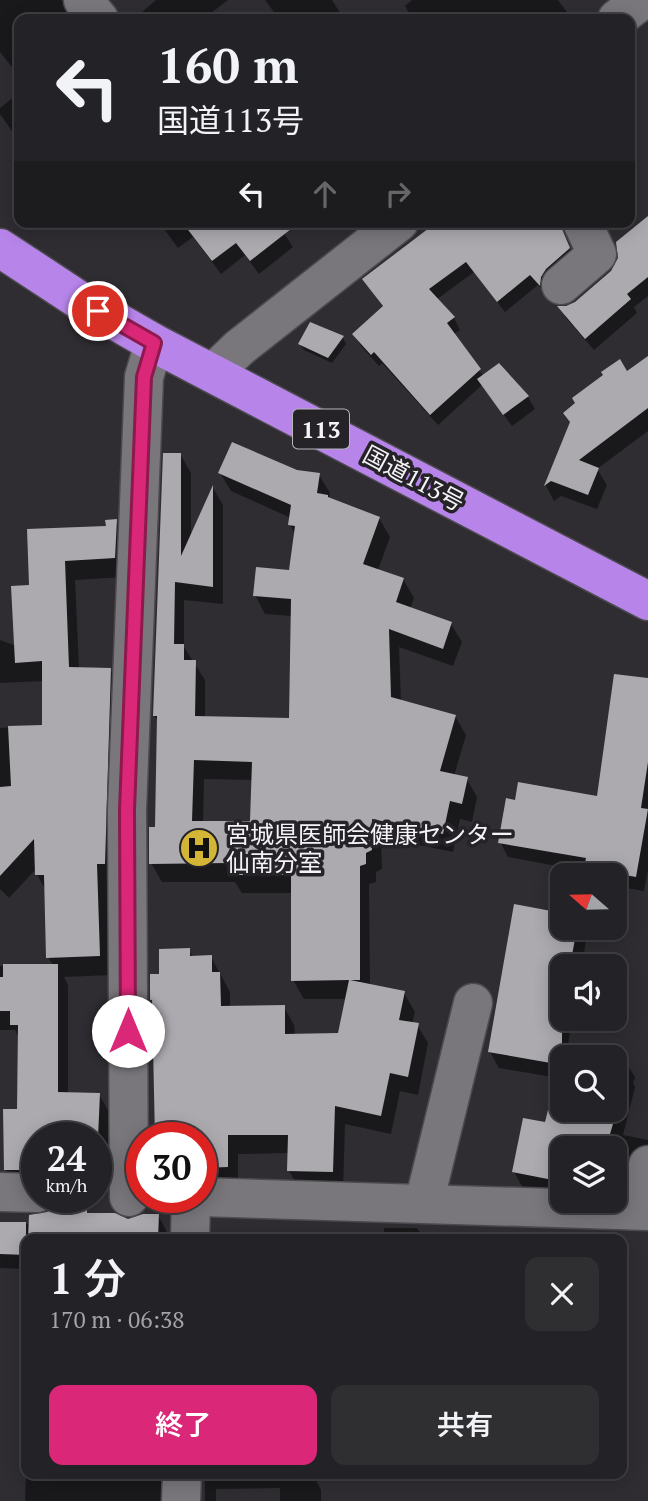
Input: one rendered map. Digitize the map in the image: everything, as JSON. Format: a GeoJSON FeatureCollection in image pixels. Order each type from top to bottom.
{"type":"FeatureCollection","features":[{"type":"Feature","properties":{"kind":"highway","name":"国道113号"},"geometry":{"type":"LineString","coordinates":[[0,248],[79,300],[154,343],[648,601]]}},
{"type":"Feature","properties":{"kind":"street"},"geometry":{"type":"LineString","coordinates":[[83,0],[95,14]]}},
{"type":"Feature","properties":{"kind":"street"},"geometry":{"type":"LineString","coordinates":[[595,0],[606,14]]}},
{"type":"Feature","properties":{"kind":"street"},"geometry":{"type":"LineString","coordinates":[[624,14],[642,0]]}},
{"type":"Feature","properties":{"kind":"street"},"geometry":{"type":"LineString","coordinates":[[213,373],[239,348],[391,228]]}},
{"type":"Feature","properties":{"kind":"street"},"geometry":{"type":"LineString","coordinates":[[561,285],[597,254],[585,228]]}},
{"type":"Feature","properties":{"kind":"street"},"geometry":{"type":"LineString","coordinates":[[122,1196],[127,810],[144,377],[154,343]]}},
{"type":"Feature","properties":{"kind":"street"},"geometry":{"type":"LineString","coordinates":[[424,1203],[473,1003]]}},
{"type":"Feature","properties":{"kind":"street"},"geometry":{"type":"LineString","coordinates":[[217,1197],[644,1211],[648,1165]]}},
{"type":"Feature","properties":{"kind":"street"},"geometry":{"type":"LineString","coordinates":[[0,1192],[21,1193]]}},
{"type":"Feature","properties":{"kind":"street"},"geometry":{"type":"LineString","coordinates":[[190,1234],[191,1213]]}},
{"type":"Feature","properties":{"kind":"street"},"geometry":{"type":"LineString","coordinates":[[181,1501],[182,1479]]}},
{"type":"Feature","properties":{"kind":"building"},"geometry":{"type":"Polygon","coordinates":[[[648,216],[648,277],[627,294],[631,299],[585,339],[557,306],[575,302],[611,271],[618,258],[616,242],[648,216]]]}},
{"type":"Feature","properties":{"kind":"building"},"geometry":{"type":"Polygon","coordinates":[[[187,228],[292,228],[250,261],[236,243],[212,261],[187,228]]]}},
{"type":"Feature","properties":{"kind":"building"},"geometry":{"type":"Polygon","coordinates":[[[429,228],[562,228],[570,248],[546,269],[540,286],[530,275],[497,302],[466,262],[429,289],[455,317],[447,323],[481,369],[430,415],[374,352],[371,355],[352,334],[383,306],[362,279],[429,228]]]}},
{"type":"Feature","properties":{"kind":"building"},"geometry":{"type":"Polygon","coordinates":[[[310,322],[344,336],[328,358],[298,344],[310,322]]]}},
{"type":"Feature","properties":{"kind":"building"},"geometry":{"type":"Polygon","coordinates":[[[648,356],[648,408],[579,460],[599,468],[588,495],[551,481],[544,486],[570,422],[563,413],[575,403],[572,398],[620,359],[627,371],[648,356]]]}},
{"type":"Feature","properties":{"kind":"building"},"geometry":{"type":"Polygon","coordinates":[[[499,363],[529,396],[503,415],[477,379],[499,363]]]}},
{"type":"Feature","properties":{"kind":"building"},"geometry":{"type":"Polygon","coordinates":[[[232,442],[297,470],[320,473],[317,493],[380,517],[363,564],[404,578],[396,602],[452,622],[443,649],[389,629],[391,697],[456,715],[440,771],[468,777],[462,804],[450,801],[443,834],[372,819],[372,850],[366,853],[366,864],[360,866],[360,980],[350,980],[405,991],[399,1020],[419,1023],[408,1077],[390,1073],[381,1116],[335,1106],[333,1172],[287,1171],[288,1135],[228,1135],[228,1167],[217,1167],[217,1122],[155,1122],[150,974],[159,974],[159,949],[190,948],[190,956],[212,955],[212,972],[220,972],[221,1006],[285,1005],[285,1034],[338,1033],[349,980],[291,981],[291,875],[229,875],[229,863],[149,864],[149,827],[155,827],[157,716],[153,716],[163,453],[181,453],[181,556],[213,485],[213,587],[175,582],[174,644],[184,644],[184,660],[196,660],[195,716],[289,718],[291,599],[253,596],[256,567],[289,570],[295,526],[288,525],[291,505],[218,473],[232,442]],[[194,760],[192,821],[250,821],[252,762],[194,760]]]}},
{"type":"Feature","properties":{"kind":"building"},"geometry":{"type":"Polygon","coordinates":[[[117,519],[115,558],[65,561],[69,667],[111,668],[105,864],[97,864],[100,956],[46,958],[44,875],[35,875],[34,839],[0,876],[0,787],[11,786],[8,726],[42,725],[42,661],[15,663],[11,586],[29,585],[27,529],[106,526],[105,520],[117,519]]]}},
{"type":"Feature","properties":{"kind":"building"},"geometry":{"type":"Polygon","coordinates":[[[614,674],[648,678],[648,762],[641,808],[648,809],[636,877],[627,875],[627,863],[585,863],[586,858],[498,843],[506,798],[515,800],[518,782],[597,796],[614,674]]]}},
{"type":"Feature","properties":{"kind":"building"},"geometry":{"type":"Polygon","coordinates":[[[514,904],[550,911],[550,940],[575,940],[572,954],[550,954],[550,1031],[562,1031],[562,1045],[550,1045],[550,1063],[488,1052],[514,904]]]}},
{"type":"Feature","properties":{"kind":"building"},"geometry":{"type":"Polygon","coordinates":[[[3,964],[58,964],[58,1092],[100,1093],[99,1122],[21,1122],[21,1170],[4,1170],[3,1109],[17,1109],[18,1025],[10,1025],[10,1011],[0,1011],[0,977],[3,977],[3,964]]]}},
{"type":"Feature","properties":{"kind":"building"},"geometry":{"type":"Polygon","coordinates":[[[550,1110],[550,1122],[614,1122],[609,1136],[550,1136],[550,1179],[512,1172],[523,1118],[545,1122],[550,1110]]]}},
{"type":"Feature","properties":{"kind":"building"},"geometry":{"type":"Polygon","coordinates":[[[115,1213],[128,1219],[143,1214],[159,1214],[158,1234],[28,1234],[29,1215],[115,1213]]]}},
{"type":"Feature","properties":{"kind":"building"},"geometry":{"type":"Polygon","coordinates":[[[0,1222],[26,1222],[26,1234],[21,1234],[21,1255],[0,1254],[0,1222]]]}},
{"type":"Feature","properties":{"kind":"place","name":"宮城県医師会健康センター 仙南分室"},"geometry":{"type":"Point","coordinates":[199,848]}},
{"type":"Feature","properties":{"kind":"route"},"geometry":{"type":"LineString","coordinates":[[98,311],[154,343],[144,377],[127,810],[128,1031]]}}]}
